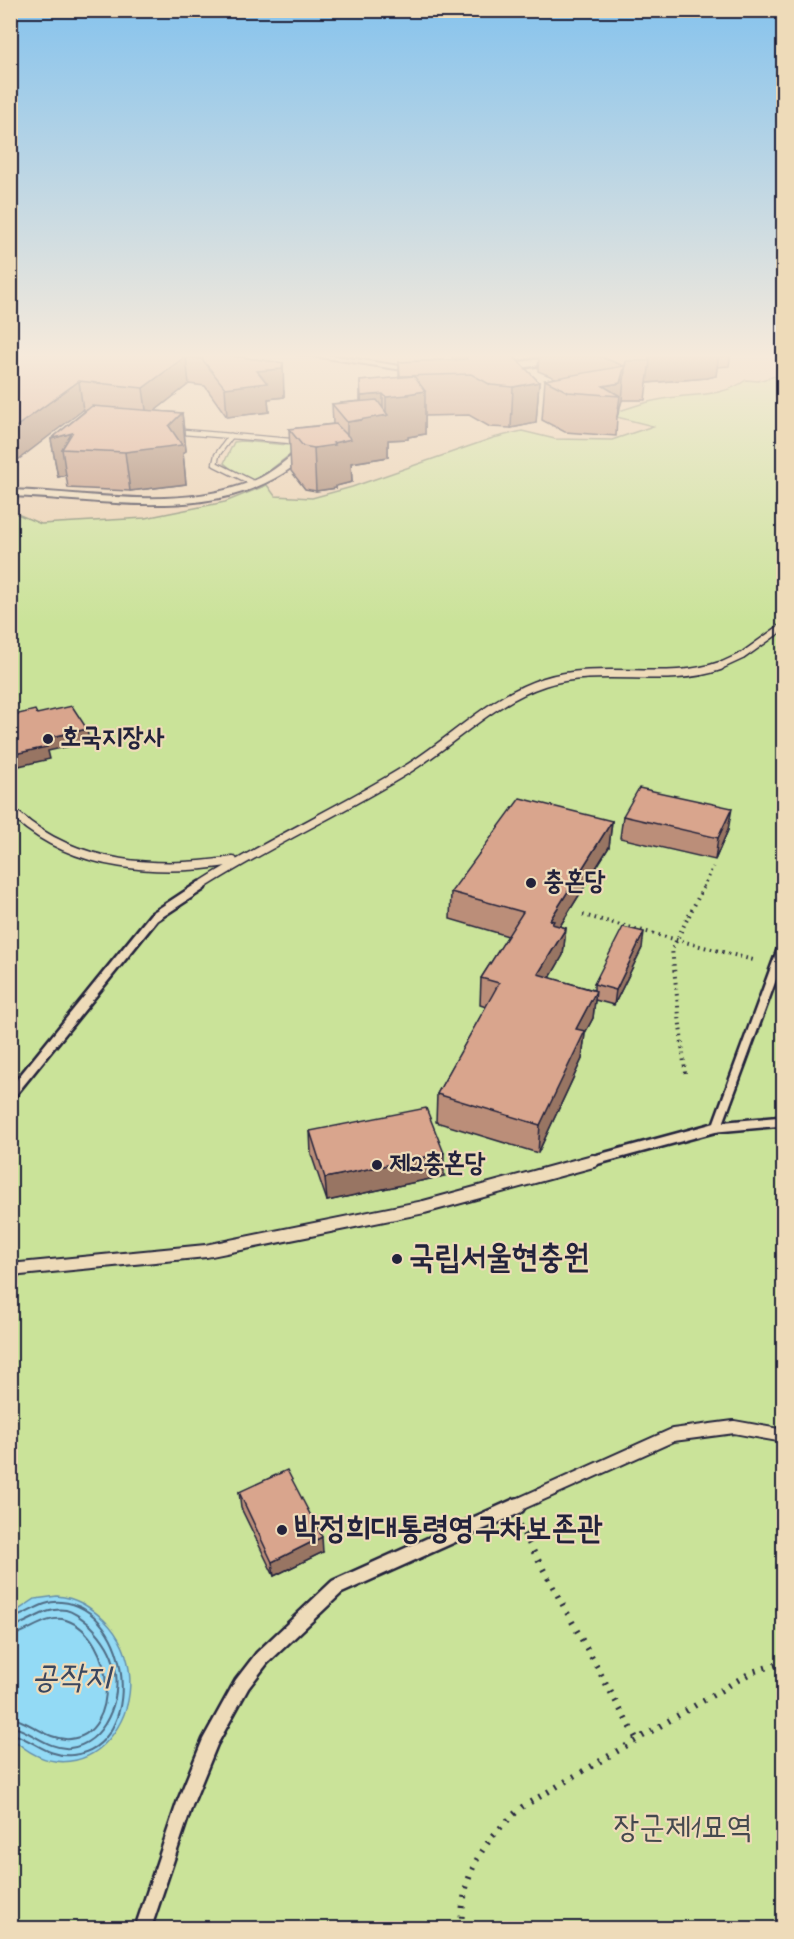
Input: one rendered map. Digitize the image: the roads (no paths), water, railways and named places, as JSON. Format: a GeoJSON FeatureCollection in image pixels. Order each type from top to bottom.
{"type":"FeatureCollection","features":[{"type":"Feature","properties":{"kind":"street"},"geometry":{"type":"LineString","coordinates":[[10,493],[136,502],[203,498],[256,484],[315,443]]}},
{"type":"Feature","properties":{"kind":"lane"},"geometry":{"type":"LineString","coordinates":[[225,443],[217,454],[215,464],[256,484]]}},
{"type":"Feature","properties":{"kind":"lane"},"geometry":{"type":"LineString","coordinates":[[10,1095],[154,917],[242,859],[404,771],[469,724],[541,684],[583,676],[677,674],[705,670],[728,664],[783,626]]}},
{"type":"Feature","properties":{"kind":"lane"},"geometry":{"type":"LineString","coordinates":[[18,817],[29,830],[75,852],[94,857],[154,865],[212,866],[242,859]]}},
{"type":"Feature","properties":{"kind":"lane"},"geometry":{"type":"LineString","coordinates":[[717,1127],[783,945]]}},
{"type":"Feature","properties":{"kind":"lane"},"geometry":{"type":"LineString","coordinates":[[10,1270],[206,1251],[424,1207],[717,1127],[783,1121]]}},
{"type":"Feature","properties":{"kind":"lane"},"geometry":{"type":"LineString","coordinates":[[143,1929],[203,1755],[242,1683],[299,1620],[337,1587],[673,1436],[734,1427],[783,1436]]}},
{"type":"Feature","properties":{"kind":"water","name":"공작지"},"geometry":{"type":"Polygon","coordinates":[[[57,1596],[82,1604],[104,1620],[123,1648],[130,1678],[126,1708],[113,1734],[94,1752],[69,1761],[41,1757],[11,1737],[11,1615],[35,1599],[57,1596]]]}},
{"type":"Feature","properties":{"kind":"place","name":"호국지장사"},"geometry":{"type":"Point","coordinates":[48,739]}},
{"type":"Feature","properties":{"kind":"place","name":"충혼당"},"geometry":{"type":"Point","coordinates":[531,883]}},
{"type":"Feature","properties":{"kind":"place","name":"제2충혼당"},"geometry":{"type":"Point","coordinates":[377,1165]}},
{"type":"Feature","properties":{"kind":"place","name":"국립서울현충원"},"geometry":{"type":"Point","coordinates":[397,1259]}},
{"type":"Feature","properties":{"kind":"place","name":"박정희대통령영구차보존관"},"geometry":{"type":"Point","coordinates":[282,1530]}},
{"type":"Feature","properties":{"kind":"park label","name":"장군제1묘역"},"geometry":{"type":"Point","coordinates":[683,1829]}}]}
